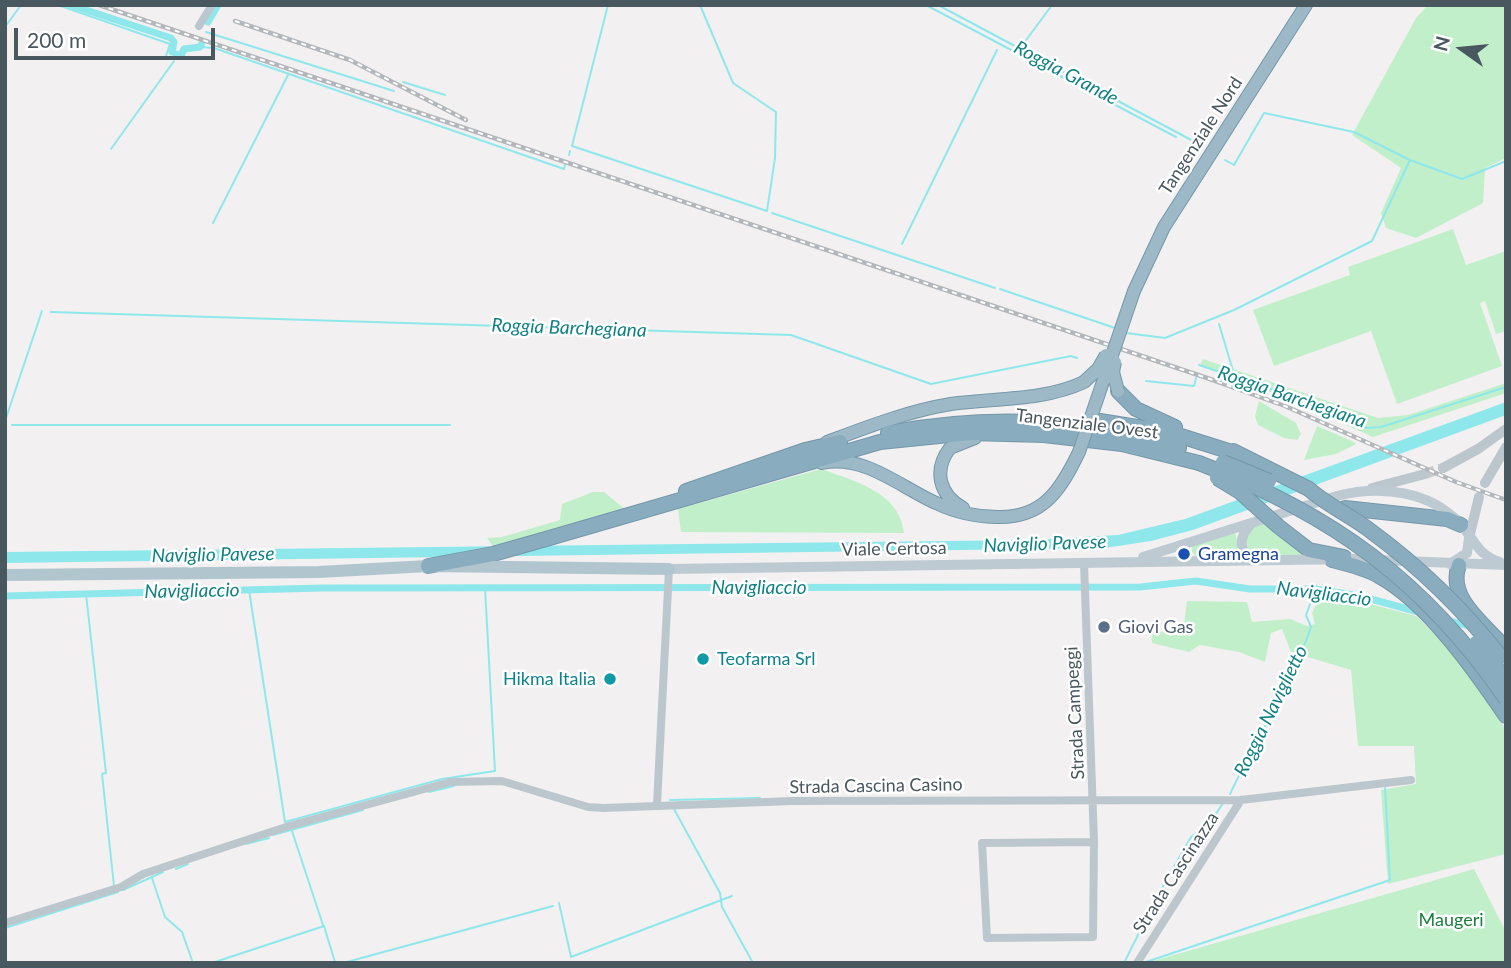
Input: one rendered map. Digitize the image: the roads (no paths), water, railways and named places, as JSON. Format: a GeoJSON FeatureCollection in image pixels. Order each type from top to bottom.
{"type":"FeatureCollection","features":[{"type":"Feature","properties":{"kind":"highway","name":"Tangenziale Nord"},"geometry":{"type":"LineString","coordinates":[[1136,286],[1164,227],[1306,5]]}},
{"type":"Feature","properties":{"kind":"highway"},"geometry":{"type":"LineString","coordinates":[[805,450],[876,423],[949,404],[1050,393],[1084,382],[1105,358],[1136,286]]}},
{"type":"Feature","properties":{"kind":"highway"},"geometry":{"type":"LineString","coordinates":[[1136,286],[1113,372],[1118,391],[1126,401],[1150,416],[1212,440],[1345,508],[1447,519],[1465,531]]}},
{"type":"Feature","properties":{"kind":"highway"},"geometry":{"type":"LineString","coordinates":[[789,470],[829,461],[858,464],[948,508],[983,516],[1016,517],[1044,506],[1058,492],[1079,453],[1136,286]]}},
{"type":"Feature","properties":{"kind":"highway"},"geometry":{"type":"LineString","coordinates":[[1022,421],[1127,424],[1168,432],[1241,456]]}},
{"type":"Feature","properties":{"kind":"highway","name":"Tangenziale Ovest"},"geometry":{"type":"LineString","coordinates":[[546,540],[805,450],[935,425],[1022,421],[1140,437],[1201,459],[1289,501],[1373,555],[1426,600],[1454,629],[1506,699]]}},
{"type":"Feature","properties":{"kind":"highway","name":"Tangenziale Ovest"},"geometry":{"type":"LineString","coordinates":[[428,566],[546,540],[880,442],[969,433],[1044,435],[1201,459],[1248,471],[1321,508],[1385,553],[1430,592],[1506,680]]}},
{"type":"Feature","properties":{"kind":"highway"},"geometry":{"type":"LineString","coordinates":[[983,516],[956,505],[943,490],[940,470],[946,454],[956,444],[971,438],[1044,435]]}},
{"type":"Feature","properties":{"kind":"highway"},"geometry":{"type":"LineString","coordinates":[[1147,450],[1217,478],[1240,492],[1310,550],[1352,559]]}},
{"type":"Feature","properties":{"kind":"highway"},"geometry":{"type":"LineString","coordinates":[[1309,489],[1369,529],[1423,572],[1464,613],[1506,664]]}},
{"type":"Feature","properties":{"kind":"highway"},"geometry":{"type":"LineString","coordinates":[[1332,560],[1379,576],[1402,593],[1442,632],[1506,716]]}},
{"type":"Feature","properties":{"kind":"highway"},"geometry":{"type":"LineString","coordinates":[[1456,563],[1454,583],[1459,596],[1506,649]]}},
{"type":"Feature","properties":{"kind":"main road"},"geometry":{"type":"LineString","coordinates":[[1121,561],[1358,491],[1392,492],[1423,499],[1446,510],[1488,558],[1506,565]]}},
{"type":"Feature","properties":{"kind":"main road"},"geometry":{"type":"LineString","coordinates":[[1250,525],[1242,536],[1241,545],[1246,555],[1259,561]]}},
{"type":"Feature","properties":{"kind":"main road"},"geometry":{"type":"LineString","coordinates":[[1456,563],[1469,545],[1465,531]]}},
{"type":"Feature","properties":{"kind":"main road"},"geometry":{"type":"LineString","coordinates":[[1121,561],[1352,559],[1506,565]]}},
{"type":"Feature","properties":{"kind":"main road","name":"Viale Certosa"},"geometry":{"type":"LineString","coordinates":[[668,573],[1121,561]]}},
{"type":"Feature","properties":{"kind":"main road"},"geometry":{"type":"LineString","coordinates":[[5,575],[319,572],[428,566],[668,573]]}},
{"type":"Feature","properties":{"kind":"street"},"geometry":{"type":"LineString","coordinates":[[200,24],[212,5]]}},
{"type":"Feature","properties":{"kind":"street"},"geometry":{"type":"LineString","coordinates":[[1443,468],[1478,449],[1506,429]]}},
{"type":"Feature","properties":{"kind":"street"},"geometry":{"type":"LineString","coordinates":[[1485,483],[1506,447]]}},
{"type":"Feature","properties":{"kind":"street"},"geometry":{"type":"LineString","coordinates":[[1358,491],[1425,474]]}},
{"type":"Feature","properties":{"kind":"street"},"geometry":{"type":"LineString","coordinates":[[1465,531],[1479,497]]}},
{"type":"Feature","properties":{"kind":"street","name":"Strada Campeggi"},"geometry":{"type":"LineString","coordinates":[[1084,563],[1095,801],[1241,800],[1411,780]]}},
{"type":"Feature","properties":{"kind":"street"},"geometry":{"type":"LineString","coordinates":[[657,804],[668,573]]}},
{"type":"Feature","properties":{"kind":"street","name":"Strada Cascina Casino"},"geometry":{"type":"LineString","coordinates":[[5,923],[121,887],[144,874],[289,826],[450,782],[502,781],[587,807],[657,804],[1095,801]]}},
{"type":"Feature","properties":{"kind":"street","name":"Strada Cascinazza"},"geometry":{"type":"LineString","coordinates":[[1137,963],[1241,800]]}},
{"type":"Feature","properties":{"kind":"street"},"geometry":{"type":"LineString","coordinates":[[1094,842],[982,843],[987,938],[1093,937],[1095,801]]}},
{"type":"Feature","properties":{"kind":"water","name":"Naviglio Pavese"},"geometry":{"type":"Polygon","coordinates":[[[1506,402],[1506,415],[1193,530],[1151,541],[1105,548],[5,563],[5,552],[1029,540],[1118,535],[1185,519],[1506,402]]]}},
{"type":"Feature","properties":{"kind":"waterway"},"geometry":{"type":"LineString","coordinates":[[5,27],[21,5]]}},
{"type":"Feature","properties":{"kind":"waterway"},"geometry":{"type":"LineString","coordinates":[[58,5],[170,44],[166,56]]}},
{"type":"Feature","properties":{"kind":"waterway","name":"Roggia Grande"},"geometry":{"type":"LineString","coordinates":[[71,5],[171,38],[174,42],[172,52]]}},
{"type":"Feature","properties":{"kind":"waterway","name":"Roggia Grande"},"geometry":{"type":"LineString","coordinates":[[208,22],[218,5]]}},
{"type":"Feature","properties":{"kind":"waterway"},"geometry":{"type":"LineString","coordinates":[[608,5],[572,146],[767,211],[775,158],[776,112],[733,83],[700,5]]}},
{"type":"Feature","properties":{"kind":"waterway"},"geometry":{"type":"LineString","coordinates":[[926,5],[1176,137]]}},
{"type":"Feature","properties":{"kind":"waterway","name":"Roggia Grande"},"geometry":{"type":"LineString","coordinates":[[938,5],[1195,142]]}},
{"type":"Feature","properties":{"kind":"waterway"},"geometry":{"type":"LineString","coordinates":[[1021,47],[1052,5]]}},
{"type":"Feature","properties":{"kind":"waterway"},"geometry":{"type":"LineString","coordinates":[[206,32],[394,91]]}},
{"type":"Feature","properties":{"kind":"waterway","name":"Roggia Grande"},"geometry":{"type":"LineString","coordinates":[[176,54],[181,56],[184,49],[200,47],[202,43]]}},
{"type":"Feature","properties":{"kind":"waterway"},"geometry":{"type":"LineString","coordinates":[[200,47],[214,48],[564,169],[565,165]]}},
{"type":"Feature","properties":{"kind":"waterway"},"geometry":{"type":"LineString","coordinates":[[902,244],[997,50]]}},
{"type":"Feature","properties":{"kind":"waterway"},"geometry":{"type":"LineString","coordinates":[[111,149],[174,61]]}},
{"type":"Feature","properties":{"kind":"waterway"},"geometry":{"type":"LineString","coordinates":[[213,223],[288,75]]}},
{"type":"Feature","properties":{"kind":"waterway"},"geometry":{"type":"LineString","coordinates":[[403,82],[445,95]]}},
{"type":"Feature","properties":{"kind":"waterway","name":"Roggia Grande"},"geometry":{"type":"LineString","coordinates":[[1225,160],[1234,165],[1264,113],[1354,132],[1410,160],[1462,179],[1506,161]]}},
{"type":"Feature","properties":{"kind":"waterway"},"geometry":{"type":"LineString","coordinates":[[569,155],[570,151]]}},
{"type":"Feature","properties":{"kind":"waterway"},"geometry":{"type":"LineString","coordinates":[[1126,333],[1165,338],[1234,310],[1372,241],[1410,160]]}},
{"type":"Feature","properties":{"kind":"waterway"},"geometry":{"type":"LineString","coordinates":[[772,213],[995,288]]}},
{"type":"Feature","properties":{"kind":"waterway"},"geometry":{"type":"LineString","coordinates":[[1000,289],[1115,328]]}},
{"type":"Feature","properties":{"kind":"waterway","name":"Roggia Barchegiana"},"geometry":{"type":"LineString","coordinates":[[5,421],[42,311]]}},
{"type":"Feature","properties":{"kind":"waterway","name":"Roggia Barchegiana"},"geometry":{"type":"LineString","coordinates":[[51,312],[791,335],[931,384],[1071,356],[1077,358]]}},
{"type":"Feature","properties":{"kind":"waterway"},"geometry":{"type":"LineString","coordinates":[[1219,324],[1234,374]]}},
{"type":"Feature","properties":{"kind":"waterway","name":"Roggia Barchegiana"},"geometry":{"type":"LineString","coordinates":[[1199,365],[1321,406],[1367,428],[1381,427],[1506,387]]}},
{"type":"Feature","properties":{"kind":"waterway","name":"Roggia Barchegiana"},"geometry":{"type":"LineString","coordinates":[[1146,381],[1194,386],[1196,378]]}},
{"type":"Feature","properties":{"kind":"waterway"},"geometry":{"type":"LineString","coordinates":[[12,425],[450,425]]}},
{"type":"Feature","properties":{"kind":"waterway","name":"Navigliaccio"},"geometry":{"type":"LineString","coordinates":[[5,596],[323,588],[1140,587],[1196,581],[1250,589],[1316,589],[1360,596],[1422,613]]}},
{"type":"Feature","properties":{"kind":"waterway"},"geometry":{"type":"LineString","coordinates":[[249,590],[285,822],[442,779],[495,771],[485,588]]}},
{"type":"Feature","properties":{"kind":"waterway","name":"Roggia Naviglietto"},"geometry":{"type":"LineString","coordinates":[[1230,794],[1303,648],[1311,627],[1306,615],[1316,589]]}},
{"type":"Feature","properties":{"kind":"waterway"},"geometry":{"type":"LineString","coordinates":[[86,594],[106,773],[102,774],[114,886]]}},
{"type":"Feature","properties":{"kind":"waterway","name":"Navigliaccio"},"geometry":{"type":"LineString","coordinates":[[1447,620],[1472,627]]}},
{"type":"Feature","properties":{"kind":"waterway"},"geometry":{"type":"LineString","coordinates":[[429,792],[454,786]]}},
{"type":"Feature","properties":{"kind":"waterway"},"geometry":{"type":"LineString","coordinates":[[1143,963],[1390,880],[1385,788]]}},
{"type":"Feature","properties":{"kind":"waterway"},"geometry":{"type":"LineString","coordinates":[[670,800],[760,798]]}},
{"type":"Feature","properties":{"kind":"waterway","name":"Roggia Naviglietto"},"geometry":{"type":"LineString","coordinates":[[1124,963],[1147,917],[1158,904],[1163,886],[1191,837],[1210,823],[1223,803]]}},
{"type":"Feature","properties":{"kind":"waterway"},"geometry":{"type":"LineString","coordinates":[[674,809],[720,893],[722,907],[753,963]]}},
{"type":"Feature","properties":{"kind":"waterway"},"geometry":{"type":"LineString","coordinates":[[273,835],[363,810]]}},
{"type":"Feature","properties":{"kind":"waterway"},"geometry":{"type":"LineString","coordinates":[[292,831],[323,925]]}},
{"type":"Feature","properties":{"kind":"waterway"},"geometry":{"type":"LineString","coordinates":[[246,844],[269,838]]}},
{"type":"Feature","properties":{"kind":"waterway"},"geometry":{"type":"LineString","coordinates":[[176,869],[188,864]]}},
{"type":"Feature","properties":{"kind":"waterway"},"geometry":{"type":"LineString","coordinates":[[123,890],[163,872]]}},
{"type":"Feature","properties":{"kind":"waterway"},"geometry":{"type":"LineString","coordinates":[[152,878],[165,917],[182,932],[193,963]]}},
{"type":"Feature","properties":{"kind":"waterway"},"geometry":{"type":"LineString","coordinates":[[5,928],[118,892]]}},
{"type":"Feature","properties":{"kind":"waterway"},"geometry":{"type":"LineString","coordinates":[[559,903],[571,957],[732,896]]}},
{"type":"Feature","properties":{"kind":"waterway"},"geometry":{"type":"LineString","coordinates":[[343,963],[553,906]]}},
{"type":"Feature","properties":{"kind":"waterway"},"geometry":{"type":"LineString","coordinates":[[212,963],[324,926],[335,962],[339,963]]}},
{"type":"Feature","properties":{"kind":"tunnel"},"geometry":{"type":"LineString","coordinates":[[1425,474],[1443,468]]}},
{"type":"Feature","properties":{"kind":"railway"},"geometry":{"type":"LineString","coordinates":[[99,5],[1210,379],[1285,406],[1456,482],[1506,500]]}},
{"type":"Feature","properties":{"kind":"railway"},"geometry":{"type":"LineString","coordinates":[[235,21],[350,60],[466,120]]}},
{"type":"Feature","properties":{"kind":"place","name":"Gramegna"},"geometry":{"type":"Point","coordinates":[1184,554]}},
{"type":"Feature","properties":{"kind":"place","name":"Giovi Gas"},"geometry":{"type":"Point","coordinates":[1104,627]}},
{"type":"Feature","properties":{"kind":"place","name":"Teofarma Srl"},"geometry":{"type":"Point","coordinates":[703,659]}},
{"type":"Feature","properties":{"kind":"place","name":"Hikma Italia"},"geometry":{"type":"Point","coordinates":[610,679]}},
{"type":"Feature","properties":{"kind":"park label","name":"Maugeri"},"geometry":{"type":"Point","coordinates":[1451,920]}}]}
